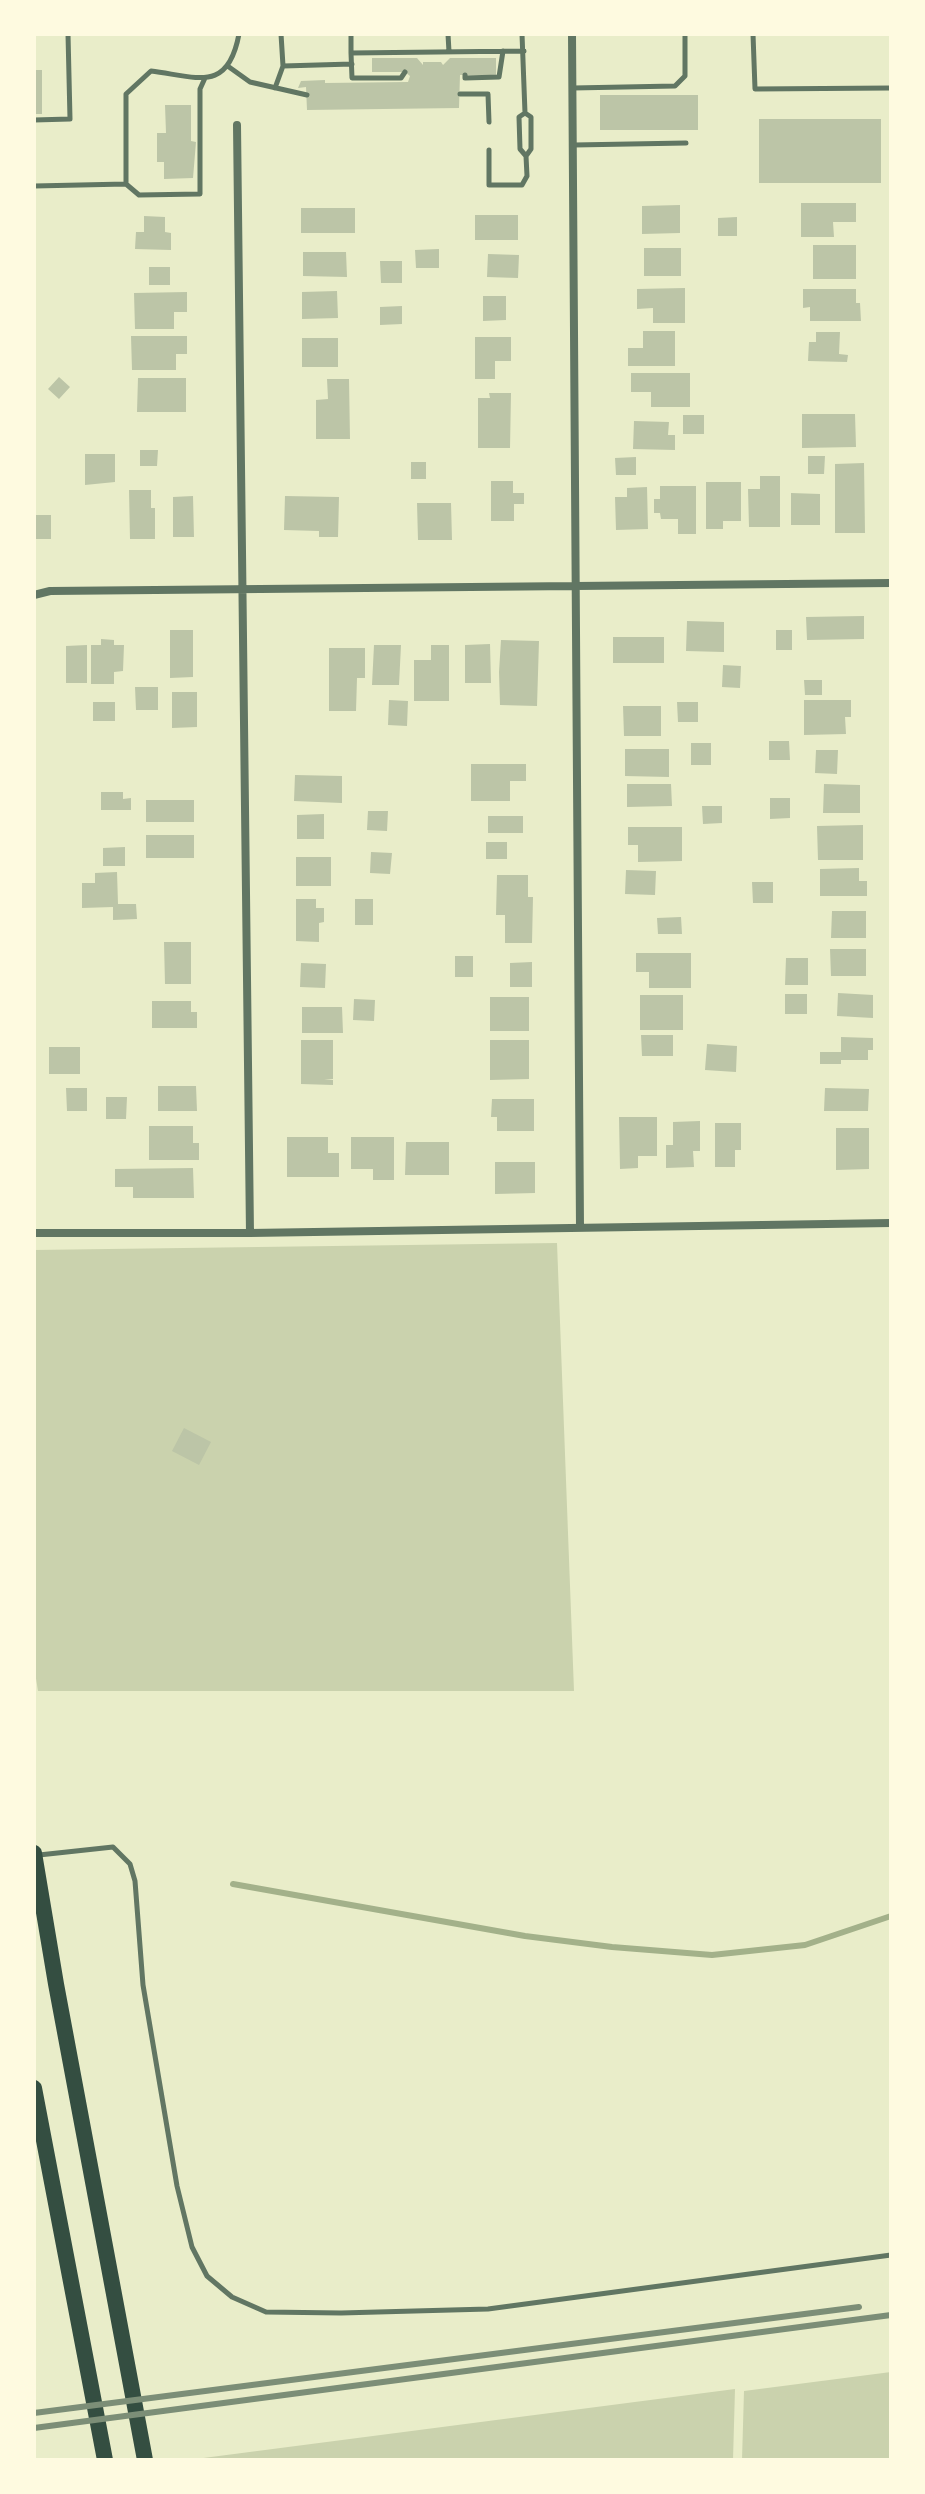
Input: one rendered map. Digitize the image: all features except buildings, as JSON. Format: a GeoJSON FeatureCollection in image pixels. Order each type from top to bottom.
{"type":"FeatureCollection","features":[{"type":"Feature","properties":{"kind":"highway"},"geometry":{"type":"LineString","coordinates":[[34,1855],[145,2460]]}},
{"type":"Feature","properties":{"kind":"highway"},"geometry":{"type":"LineString","coordinates":[[34,2088],[105,2460]]}},
{"type":"Feature","properties":{"kind":"street"},"geometry":{"type":"LineString","coordinates":[[572,34],[580,1228]]}},
{"type":"Feature","properties":{"kind":"street"},"geometry":{"type":"LineString","coordinates":[[237,125],[250,1233]]}},
{"type":"Feature","properties":{"kind":"street"},"geometry":{"type":"LineString","coordinates":[[34,595],[50,591],[891,583]]}},
{"type":"Feature","properties":{"kind":"street"},"geometry":{"type":"LineString","coordinates":[[34,1233],[250,1233],[891,1223]]}},
{"type":"Feature","properties":{"kind":"lane"},"geometry":{"type":"LineString","coordinates":[[34,120],[70,119],[68,34]]}},
{"type":"Feature","properties":{"kind":"lane"},"geometry":{"type":"LineString","coordinates":[[126,184],[126,94],[151,71],[205,78],[218,75],[229,67],[239,34]]}},
{"type":"Feature","properties":{"kind":"lane"},"geometry":{"type":"LineString","coordinates":[[275,88],[283,66],[281,34]]}},
{"type":"Feature","properties":{"kind":"lane"},"geometry":{"type":"LineString","coordinates":[[351,34],[352,78],[401,78],[405,72]]}},
{"type":"Feature","properties":{"kind":"lane"},"geometry":{"type":"LineString","coordinates":[[448,34],[449,52]]}},
{"type":"Feature","properties":{"kind":"lane"},"geometry":{"type":"LineString","coordinates":[[522,34],[525,113]]}},
{"type":"Feature","properties":{"kind":"lane"},"geometry":{"type":"LineString","coordinates":[[573,88],[675,86],[685,76],[685,34]]}},
{"type":"Feature","properties":{"kind":"lane"},"geometry":{"type":"LineString","coordinates":[[753,34],[755,89],[891,88]]}},
{"type":"Feature","properties":{"kind":"lane"},"geometry":{"type":"LineString","coordinates":[[465,75],[465,78],[499,77],[503,51]]}},
{"type":"Feature","properties":{"kind":"lane"},"geometry":{"type":"LineString","coordinates":[[351,53],[419,55],[449,52],[464,55],[524,51]]}},
{"type":"Feature","properties":{"kind":"lane"},"geometry":{"type":"LineString","coordinates":[[283,66],[352,64]]}},
{"type":"Feature","properties":{"kind":"lane"},"geometry":{"type":"LineString","coordinates":[[229,67],[250,82],[307,95]]}},
{"type":"Feature","properties":{"kind":"lane"},"geometry":{"type":"LineString","coordinates":[[34,186],[126,184],[139,195],[200,194],[200,89],[205,78]]}},
{"type":"Feature","properties":{"kind":"lane"},"geometry":{"type":"LineString","coordinates":[[460,94],[488,94],[489,122]]}},
{"type":"Feature","properties":{"kind":"lane"},"geometry":{"type":"LineString","coordinates":[[525,113],[531,117],[531,149],[526,156]]}},
{"type":"Feature","properties":{"kind":"lane"},"geometry":{"type":"LineString","coordinates":[[489,150],[489,185],[522,185],[527,176],[526,156],[520,149],[519,117],[525,113]]}},
{"type":"Feature","properties":{"kind":"lane"},"geometry":{"type":"LineString","coordinates":[[574,145],[686,143]]}},
{"type":"Feature","properties":{"kind":"lane"},"geometry":{"type":"LineString","coordinates":[[34,1855],[113,1847],[130,1864],[139,1906],[143,1985],[177,2186],[192,2247],[207,2276],[232,2297],[266,2312],[488,2309],[891,2255]]}},
{"type":"Feature","properties":{"kind":"green space"},"geometry":{"type":"Polygon","coordinates":[[[557,1243],[574,1691],[38,1691],[34,1666],[34,1250],[557,1243]]]}},
{"type":"Feature","properties":{"kind":"green space"},"geometry":{"type":"Polygon","coordinates":[[[891,2372],[891,2460],[742,2460],[744,2391],[891,2372]]]}},
{"type":"Feature","properties":{"kind":"green space"},"geometry":{"type":"Polygon","coordinates":[[[735,2389],[733,2460],[188,2460],[735,2389]]]}},
{"type":"Feature","properties":{"kind":"waterway"},"geometry":{"type":"LineString","coordinates":[[233,1884],[525,1936],[712,1955],[805,1945],[891,1916]]}},
{"type":"Feature","properties":{"kind":"railway"},"geometry":{"type":"LineString","coordinates":[[34,2413],[859,2307]]}},
{"type":"Feature","properties":{"kind":"railway"},"geometry":{"type":"LineString","coordinates":[[34,2428],[891,2315]]}}]}
